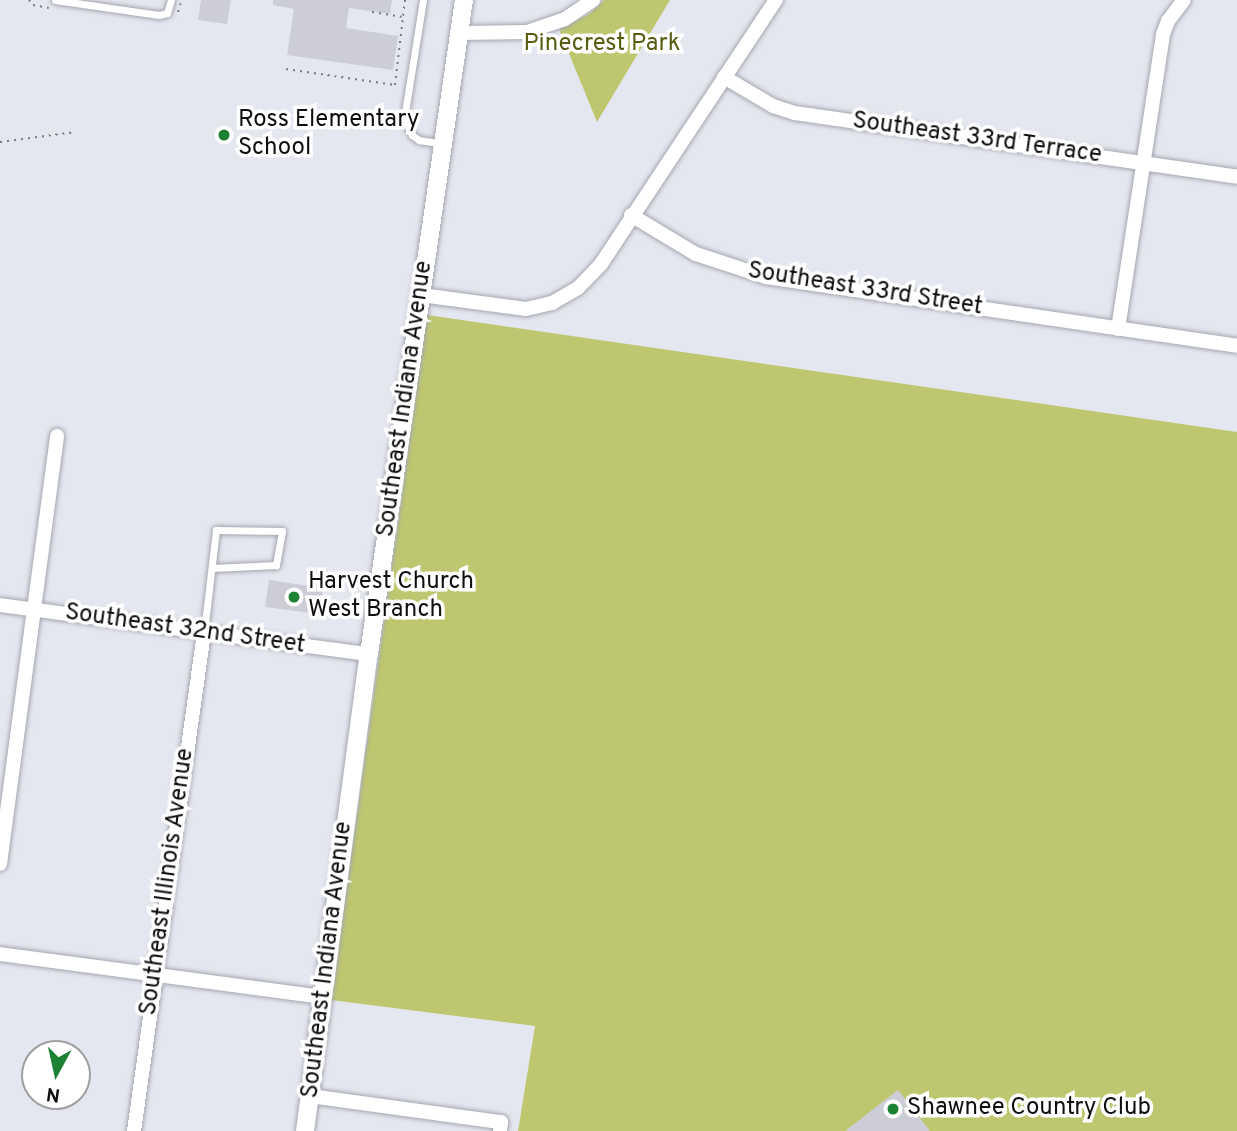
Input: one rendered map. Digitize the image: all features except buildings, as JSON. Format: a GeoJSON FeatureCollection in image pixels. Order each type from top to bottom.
{"type":"FeatureCollection","features":[{"type":"Feature","properties":{"kind":"street","name":"Southeast Indiana Avenue"},"geometry":{"type":"LineString","coordinates":[[305,1131],[369,654],[464,0]]}},
{"type":"Feature","properties":{"kind":"street"},"geometry":{"type":"LineString","coordinates":[[459,33],[527,32],[565,19],[593,0]]}},
{"type":"Feature","properties":{"kind":"street"},"geometry":{"type":"LineString","coordinates":[[421,295],[517,309],[552,303],[578,288],[591,276],[776,0]]}},
{"type":"Feature","properties":{"kind":"street"},"geometry":{"type":"LineString","coordinates":[[1118,329],[1163,34],[1171,15],[1184,0]]}},
{"type":"Feature","properties":{"kind":"street","name":"Southeast 33rd Terrace"},"geometry":{"type":"LineString","coordinates":[[724,77],[773,106],[795,113],[1237,177]]}},
{"type":"Feature","properties":{"kind":"street","name":"Southeast 33rd Street"},"geometry":{"type":"LineString","coordinates":[[631,215],[695,254],[766,277],[1237,346]]}},
{"type":"Feature","properties":{"kind":"street"},"geometry":{"type":"LineString","coordinates":[[0,864],[57,436]]}},
{"type":"Feature","properties":{"kind":"street","name":"Southeast 32nd Street"},"geometry":{"type":"LineString","coordinates":[[0,605],[369,654]]}},
{"type":"Feature","properties":{"kind":"street","name":"Southeast Illinois Avenue"},"geometry":{"type":"LineString","coordinates":[[134,1131],[204,633]]}},
{"type":"Feature","properties":{"kind":"street"},"geometry":{"type":"LineString","coordinates":[[0,954],[323,997]]}},
{"type":"Feature","properties":{"kind":"street"},"geometry":{"type":"LineString","coordinates":[[310,1096],[500,1126]]}},
{"type":"Feature","properties":{"kind":"lane"},"geometry":{"type":"LineString","coordinates":[[55,0],[159,15],[167,13],[171,0]]}},
{"type":"Feature","properties":{"kind":"lane"},"geometry":{"type":"LineString","coordinates":[[115,9],[117,0]]}},
{"type":"Feature","properties":{"kind":"lane"},"geometry":{"type":"LineString","coordinates":[[423,0],[404,118],[412,135],[419,140],[444,144]]}},
{"type":"Feature","properties":{"kind":"lane"},"geometry":{"type":"LineString","coordinates":[[204,633],[216,530],[282,531],[276,565],[212,568]]}},
{"type":"Feature","properties":{"kind":"path"},"geometry":{"type":"LineString","coordinates":[[286,69],[395,85],[405,0]]}},
{"type":"Feature","properties":{"kind":"path"},"geometry":{"type":"LineString","coordinates":[[372,12],[403,17]]}},
{"type":"Feature","properties":{"kind":"path"},"geometry":{"type":"LineString","coordinates":[[0,142],[75,132]]}},
{"type":"Feature","properties":{"kind":"green space","name":"Pinecrest Park"},"geometry":{"type":"Polygon","coordinates":[[[604,0],[670,0],[597,122],[559,29],[589,14],[604,0]]]}},
{"type":"Feature","properties":{"kind":"green space","name":"Shawnee Country Club"},"geometry":{"type":"Polygon","coordinates":[[[427,315],[1237,432],[1237,1131],[518,1131],[535,1026],[331,1000],[427,315]]]}},
{"type":"Feature","properties":{"kind":"place","name":"Ross Elementary School"},"geometry":{"type":"Point","coordinates":[224,135]}},
{"type":"Feature","properties":{"kind":"place","name":"Harvest Church West Branch"},"geometry":{"type":"Point","coordinates":[294,597]}},
{"type":"Feature","properties":{"kind":"place","name":"Shawnee Country Club"},"geometry":{"type":"Point","coordinates":[893,1109]}}]}
